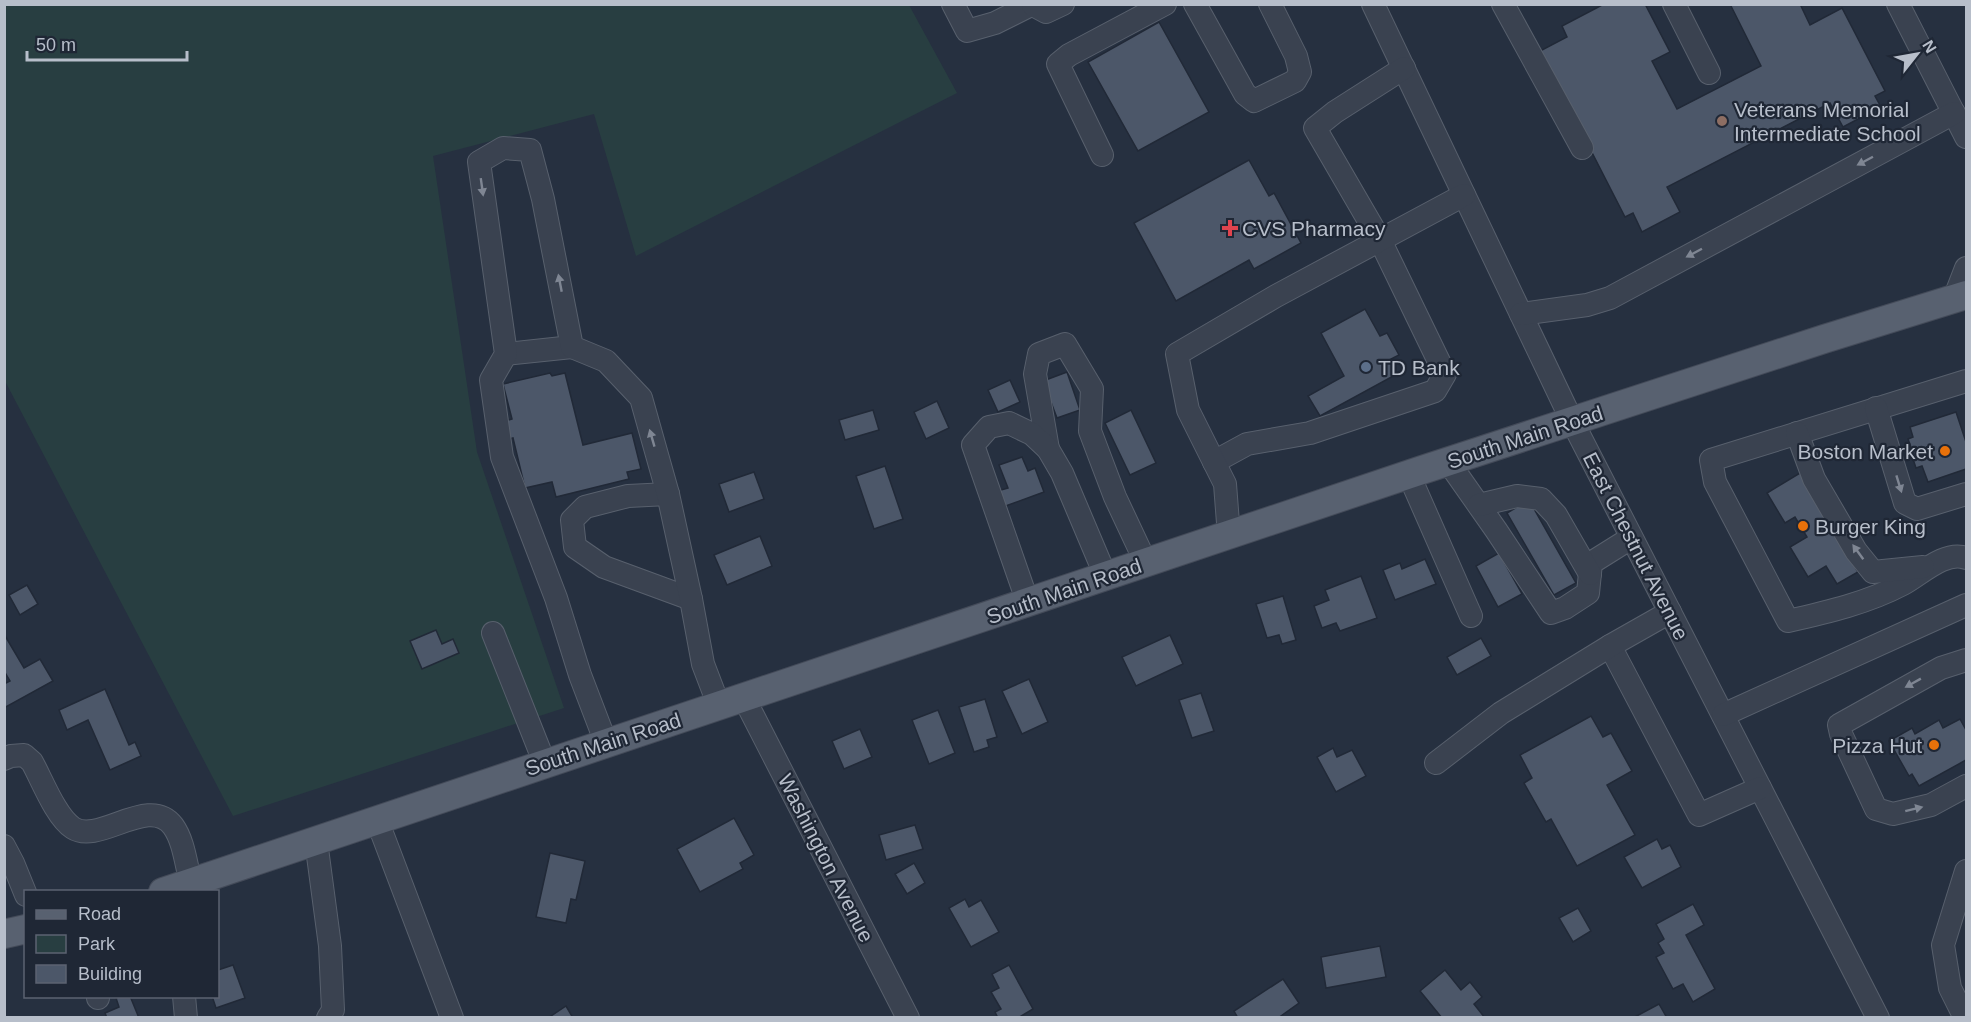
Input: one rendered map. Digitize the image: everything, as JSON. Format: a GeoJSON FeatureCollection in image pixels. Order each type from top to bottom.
{"type":"FeatureCollection","features":[{"type":"Feature","properties":{"kind":"main road","name":"South Main Road"},"geometry":{"type":"LineString","coordinates":[[177,888],[606,742],[1409,475],[1960,297]]}},
{"type":"Feature","properties":{"kind":"main road"},"geometry":{"type":"LineString","coordinates":[[4,934],[24,929]]}},
{"type":"Feature","properties":{"kind":"street"},"geometry":{"type":"LineString","coordinates":[[953,4],[967,31],[995,23],[1033,5],[1046,12],[1063,4]]}},
{"type":"Feature","properties":{"kind":"street"},"geometry":{"type":"LineString","coordinates":[[1101,155],[1058,64],[1069,55],[1165,4]]}},
{"type":"Feature","properties":{"kind":"street"},"geometry":{"type":"LineString","coordinates":[[1195,4],[1245,94],[1254,101],[1295,81],[1300,72],[1296,56],[1270,4]]}},
{"type":"Feature","properties":{"kind":"street","name":"East Chestnut Avenue"},"geometry":{"type":"LineString","coordinates":[[1373,4],[1572,422],[1878,1017]]}},
{"type":"Feature","properties":{"kind":"street"},"geometry":{"type":"LineString","coordinates":[[1503,4],[1582,148]]}},
{"type":"Feature","properties":{"kind":"street"},"geometry":{"type":"LineString","coordinates":[[1674,4],[1709,73]]}},
{"type":"Feature","properties":{"kind":"street"},"geometry":{"type":"LineString","coordinates":[[1898,4],[1966,137]]}},
{"type":"Feature","properties":{"kind":"street"},"geometry":{"type":"LineString","coordinates":[[1214,462],[1247,444],[1310,433],[1435,391],[1445,374],[1380,240],[1315,128],[1335,112],[1404,68]]}},
{"type":"Feature","properties":{"kind":"street"},"geometry":{"type":"LineString","coordinates":[[1521,314],[1587,305],[1610,298],[1954,113]]}},
{"type":"Feature","properties":{"kind":"street"},"geometry":{"type":"LineString","coordinates":[[506,354],[572,347],[543,199],[530,150],[503,148],[479,162],[506,354],[491,380],[502,457],[556,598],[580,675],[606,742]]}},
{"type":"Feature","properties":{"kind":"street"},"geometry":{"type":"LineString","coordinates":[[1229,536],[1225,484],[1188,410],[1177,354],[1276,296],[1464,195]]}},
{"type":"Feature","properties":{"kind":"street"},"geometry":{"type":"LineString","coordinates":[[1960,297],[1966,268]]}},
{"type":"Feature","properties":{"kind":"street"},"geometry":{"type":"LineString","coordinates":[[1048,449],[1035,374],[1039,354],[1065,344],[1092,389],[1090,431],[1115,497],[1146,563]]}},
{"type":"Feature","properties":{"kind":"street","name":"Washington Avenue"},"geometry":{"type":"LineString","coordinates":[[572,347],[606,361],[641,398],[668,494],[703,664],[731,702],[908,1017]]}},
{"type":"Feature","properties":{"kind":"street"},"geometry":{"type":"LineString","coordinates":[[1927,567],[1905,583],[1846,608],[1788,621],[1715,483],[1711,460],[1966,381]]}},
{"type":"Feature","properties":{"kind":"street"},"geometry":{"type":"LineString","coordinates":[[1876,408],[1905,503],[1917,509],[1966,494]]}},
{"type":"Feature","properties":{"kind":"street"},"geometry":{"type":"LineString","coordinates":[[1028,603],[973,445],[989,427],[1009,423],[1032,434],[1048,449],[1062,473],[1106,577]]}},
{"type":"Feature","properties":{"kind":"street"},"geometry":{"type":"LineString","coordinates":[[1797,433],[1814,479],[1856,551],[1873,572],[1927,567],[1955,557],[1966,558]]}},
{"type":"Feature","properties":{"kind":"street"},"geometry":{"type":"LineString","coordinates":[[1449,463],[1551,613],[1588,593],[1591,563],[1631,538]]}},
{"type":"Feature","properties":{"kind":"street"},"geometry":{"type":"LineString","coordinates":[[1409,475],[1472,616]]}},
{"type":"Feature","properties":{"kind":"street"},"geometry":{"type":"LineString","coordinates":[[668,494],[628,496],[585,507],[572,520],[575,547],[604,567],[691,599]]}},
{"type":"Feature","properties":{"kind":"street"},"geometry":{"type":"LineString","coordinates":[[1479,505],[1517,496],[1541,499],[1556,515],[1590,574]]}},
{"type":"Feature","properties":{"kind":"street"},"geometry":{"type":"LineString","coordinates":[[1723,715],[1966,605]]}},
{"type":"Feature","properties":{"kind":"street"},"geometry":{"type":"LineString","coordinates":[[1436,763],[1501,713],[1670,612]]}},
{"type":"Feature","properties":{"kind":"street"},"geometry":{"type":"LineString","coordinates":[[493,633],[545,764]]}},
{"type":"Feature","properties":{"kind":"street"},"geometry":{"type":"LineString","coordinates":[[1610,646],[1699,815],[1760,788]]}},
{"type":"Feature","properties":{"kind":"street"},"geometry":{"type":"LineString","coordinates":[[1966,660],[1941,668],[1839,725],[1840,734],[1876,809],[1893,814],[1931,805],[1966,786]]}},
{"type":"Feature","properties":{"kind":"street"},"geometry":{"type":"LineString","coordinates":[[4,759],[24,755],[32,762],[63,819],[75,830],[92,831],[145,815],[161,817],[173,825],[177,834],[177,888]]}},
{"type":"Feature","properties":{"kind":"street"},"geometry":{"type":"LineString","coordinates":[[377,820],[452,1017]]}},
{"type":"Feature","properties":{"kind":"street"},"geometry":{"type":"LineString","coordinates":[[316,841],[330,946],[333,1010],[328,1017]]}},
{"type":"Feature","properties":{"kind":"street"},"geometry":{"type":"LineString","coordinates":[[4,846],[14,863],[24,890]]}},
{"type":"Feature","properties":{"kind":"street"},"geometry":{"type":"LineString","coordinates":[[1965,1017],[1950,988],[1943,945],[1966,871]]}},
{"type":"Feature","properties":{"kind":"street"},"geometry":{"type":"LineString","coordinates":[[184,998],[186,1017]]}},
{"type":"Feature","properties":{"kind":"green space"},"geometry":{"type":"Polygon","coordinates":[[[4,5],[909,5],[957,93],[636,256],[594,114],[433,156],[477,452],[564,708],[233,816],[5,381],[4,5]]]}},
{"type":"Feature","properties":{"kind":"building"},"geometry":{"type":"Polygon","coordinates":[[[1604,4],[1645,4],[1670,52],[1652,61],[1677,109],[1761,66],[1730,4],[1800,4],[1810,25],[1842,8],[1885,91],[1875,96],[1881,107],[1843,127],[1830,103],[1667,187],[1680,212],[1642,232],[1633,213],[1625,217],[1540,51],[1567,37],[1562,26],[1604,4]]]}},
{"type":"Feature","properties":{"kind":"building"},"geometry":{"type":"Polygon","coordinates":[[[1159,22],[1209,112],[1138,151],[1088,62],[1159,22]]]}},
{"type":"Feature","properties":{"kind":"building"},"geometry":{"type":"Polygon","coordinates":[[[1249,160],[1269,196],[1274,193],[1301,243],[1254,269],[1249,260],[1176,301],[1134,223],[1249,160]]]}},
{"type":"Feature","properties":{"kind":"building","name":"TD Bank"},"geometry":{"type":"Polygon","coordinates":[[[1365,309],[1380,336],[1387,333],[1399,355],[1389,360],[1397,374],[1320,416],[1308,396],[1344,376],[1321,333],[1365,309]]]}},
{"type":"Feature","properties":{"kind":"building"},"geometry":{"type":"Polygon","coordinates":[[[1067,372],[1080,410],[1057,418],[1043,381],[1067,372]]]}},
{"type":"Feature","properties":{"kind":"building"},"geometry":{"type":"Polygon","coordinates":[[[550,373],[552,376],[565,373],[583,445],[632,433],[641,469],[627,472],[629,479],[556,497],[552,482],[525,488],[513,438],[502,441],[498,423],[512,419],[503,384],[550,373]]]}},
{"type":"Feature","properties":{"kind":"building"},"geometry":{"type":"Polygon","coordinates":[[[1010,380],[1020,402],[998,412],[988,390],[1010,380]]]}},
{"type":"Feature","properties":{"kind":"building"},"geometry":{"type":"Polygon","coordinates":[[[937,401],[949,428],[926,439],[914,412],[937,401]]]}},
{"type":"Feature","properties":{"kind":"building"},"geometry":{"type":"Polygon","coordinates":[[[873,410],[879,430],[845,440],[839,420],[873,410]]]}},
{"type":"Feature","properties":{"kind":"building"},"geometry":{"type":"Polygon","coordinates":[[[1131,410],[1156,463],[1130,475],[1105,423],[1131,410]]]}},
{"type":"Feature","properties":{"kind":"building"},"geometry":{"type":"Polygon","coordinates":[[[1956,412],[1966,442],[1966,469],[1928,482],[1922,466],[1916,468],[1910,450],[1912,450],[1908,439],[1913,437],[1910,427],[1956,412]]]}},
{"type":"Feature","properties":{"kind":"building"},"geometry":{"type":"Polygon","coordinates":[[[1022,457],[1028,471],[1035,468],[1044,492],[1000,508],[994,492],[1008,488],[999,465],[1022,457]]]}},
{"type":"Feature","properties":{"kind":"building"},"geometry":{"type":"Polygon","coordinates":[[[885,466],[903,519],[874,529],[856,476],[885,466]]]}},
{"type":"Feature","properties":{"kind":"building"},"geometry":{"type":"Polygon","coordinates":[[[754,472],[764,499],[729,512],[719,484],[754,472]]]}},
{"type":"Feature","properties":{"kind":"building"},"geometry":{"type":"Polygon","coordinates":[[[1800,473],[1858,572],[1837,584],[1826,566],[1808,577],[1790,547],[1807,537],[1795,517],[1785,523],[1767,493],[1800,473]]]}},
{"type":"Feature","properties":{"kind":"building"},"geometry":{"type":"Polygon","coordinates":[[[1529,500],[1576,583],[1554,595],[1507,513],[1529,500]]]}},
{"type":"Feature","properties":{"kind":"building"},"geometry":{"type":"Polygon","coordinates":[[[760,536],[772,566],[727,585],[714,555],[760,536]]]}},
{"type":"Feature","properties":{"kind":"building"},"geometry":{"type":"Polygon","coordinates":[[[1499,553],[1522,594],[1498,607],[1476,566],[1499,553]]]}},
{"type":"Feature","properties":{"kind":"building"},"geometry":{"type":"Polygon","coordinates":[[[1425,559],[1436,584],[1395,600],[1383,570],[1400,563],[1402,569],[1425,559]]]}},
{"type":"Feature","properties":{"kind":"building"},"geometry":{"type":"Polygon","coordinates":[[[1361,576],[1377,618],[1340,631],[1336,623],[1322,628],[1314,606],[1329,600],[1325,590],[1361,576]]]}},
{"type":"Feature","properties":{"kind":"building"},"geometry":{"type":"Polygon","coordinates":[[[27,585],[38,604],[20,615],[9,595],[27,585]]]}},
{"type":"Feature","properties":{"kind":"building"},"geometry":{"type":"Polygon","coordinates":[[[1283,596],[1296,640],[1282,644],[1279,635],[1267,638],[1256,604],[1283,596]]]}},
{"type":"Feature","properties":{"kind":"building"},"geometry":{"type":"Polygon","coordinates":[[[436,630],[442,644],[453,639],[459,653],[422,669],[410,641],[436,630]]]}},
{"type":"Feature","properties":{"kind":"building"},"geometry":{"type":"Polygon","coordinates":[[[4,634],[24,668],[40,659],[53,681],[4,708],[4,684],[10,681],[4,671],[4,634]]]}},
{"type":"Feature","properties":{"kind":"building"},"geometry":{"type":"Polygon","coordinates":[[[1170,635],[1183,664],[1136,686],[1122,657],[1170,635]]]}},
{"type":"Feature","properties":{"kind":"building"},"geometry":{"type":"Polygon","coordinates":[[[1481,638],[1491,656],[1457,675],[1447,657],[1481,638]]]}},
{"type":"Feature","properties":{"kind":"building"},"geometry":{"type":"Polygon","coordinates":[[[1029,679],[1048,722],[1022,734],[1002,691],[1029,679]]]}},
{"type":"Feature","properties":{"kind":"building"},"geometry":{"type":"Polygon","coordinates":[[[105,689],[129,745],[135,742],[141,756],[110,770],[88,720],[67,730],[59,710],[105,689]]]}},
{"type":"Feature","properties":{"kind":"building"},"geometry":{"type":"Polygon","coordinates":[[[1201,693],[1214,731],[1192,738],[1179,700],[1201,693]]]}},
{"type":"Feature","properties":{"kind":"building"},"geometry":{"type":"Polygon","coordinates":[[[985,699],[997,737],[987,740],[989,747],[974,752],[959,707],[985,699]]]}},
{"type":"Feature","properties":{"kind":"building"},"geometry":{"type":"Polygon","coordinates":[[[938,710],[955,753],[929,764],[912,720],[938,710]]]}},
{"type":"Feature","properties":{"kind":"building"},"geometry":{"type":"Polygon","coordinates":[[[1591,716],[1603,737],[1611,733],[1632,771],[1607,785],[1635,835],[1577,866],[1551,819],[1546,822],[1524,783],[1532,778],[1520,755],[1591,716]]]}},
{"type":"Feature","properties":{"kind":"building"},"geometry":{"type":"Polygon","coordinates":[[[1960,719],[1966,730],[1966,760],[1919,786],[1912,774],[1909,776],[1889,741],[1912,728],[1915,734],[1939,720],[1943,728],[1960,719]]]}},
{"type":"Feature","properties":{"kind":"building"},"geometry":{"type":"Polygon","coordinates":[[[860,729],[872,757],[844,769],[832,741],[860,729]]]}},
{"type":"Feature","properties":{"kind":"building"},"geometry":{"type":"Polygon","coordinates":[[[1333,748],[1337,757],[1352,750],[1366,776],[1336,792],[1317,757],[1333,748]]]}},
{"type":"Feature","properties":{"kind":"building"},"geometry":{"type":"Polygon","coordinates":[[[734,818],[754,855],[740,863],[743,869],[700,892],[677,849],[734,818]]]}},
{"type":"Feature","properties":{"kind":"building"},"geometry":{"type":"Polygon","coordinates":[[[915,825],[923,849],[886,860],[879,835],[915,825]]]}},
{"type":"Feature","properties":{"kind":"building"},"geometry":{"type":"Polygon","coordinates":[[[1657,839],[1662,849],[1670,845],[1681,867],[1642,888],[1624,857],[1657,839]]]}},
{"type":"Feature","properties":{"kind":"building"},"geometry":{"type":"Polygon","coordinates":[[[550,853],[585,861],[576,900],[571,899],[566,923],[536,917],[550,853]]]}},
{"type":"Feature","properties":{"kind":"building"},"geometry":{"type":"Polygon","coordinates":[[[914,863],[925,883],[907,894],[895,874],[914,863]]]}},
{"type":"Feature","properties":{"kind":"building"},"geometry":{"type":"Polygon","coordinates":[[[965,899],[969,907],[981,900],[999,932],[971,947],[949,908],[965,899]]]}},
{"type":"Feature","properties":{"kind":"building"},"geometry":{"type":"Polygon","coordinates":[[[1693,904],[1704,925],[1686,935],[1715,989],[1693,1002],[1683,984],[1673,989],[1656,957],[1664,953],[1658,943],[1664,939],[1656,924],[1693,904]]]}},
{"type":"Feature","properties":{"kind":"building"},"geometry":{"type":"Polygon","coordinates":[[[1578,908],[1591,931],[1573,942],[1559,918],[1578,908]]]}},
{"type":"Feature","properties":{"kind":"building"},"geometry":{"type":"Polygon","coordinates":[[[1380,946],[1386,977],[1326,988],[1321,957],[1380,946]]]}},
{"type":"Feature","properties":{"kind":"building"},"geometry":{"type":"Polygon","coordinates":[[[233,965],[245,998],[216,1008],[213,998],[219,998],[219,970],[233,965]]]}},
{"type":"Feature","properties":{"kind":"building"},"geometry":{"type":"Polygon","coordinates":[[[1009,965],[1033,1009],[1018,1018],[998,1018],[995,1012],[1001,1009],[991,992],[999,988],[992,974],[1009,965]]]}},
{"type":"Feature","properties":{"kind":"building"},"geometry":{"type":"Polygon","coordinates":[[[1445,970],[1461,990],[1470,982],[1482,997],[1474,1004],[1485,1018],[1442,1018],[1420,991],[1445,970]]]}},
{"type":"Feature","properties":{"kind":"building"},"geometry":{"type":"Polygon","coordinates":[[[1283,979],[1299,1003],[1278,1018],[1238,1018],[1234,1011],[1283,979]]]}},
{"type":"Feature","properties":{"kind":"building"},"geometry":{"type":"Polygon","coordinates":[[[116,998],[131,998],[139,1018],[107,1018],[105,1013],[119,1007],[116,998]]]}},
{"type":"Feature","properties":{"kind":"building"},"geometry":{"type":"Polygon","coordinates":[[[1659,1004],[1667,1018],[1633,1018],[1659,1004]]]}},
{"type":"Feature","properties":{"kind":"building"},"geometry":{"type":"Polygon","coordinates":[[[566,1006],[573,1018],[548,1018],[566,1006]]]}},
{"type":"Feature","properties":{"kind":"place","name":"Veterans Memorial Intermediate School"},"geometry":{"type":"Point","coordinates":[1722,121]}},
{"type":"Feature","properties":{"kind":"place","name":"CVS Pharmacy"},"geometry":{"type":"Point","coordinates":[1230,228]}},
{"type":"Feature","properties":{"kind":"place","name":"TD Bank"},"geometry":{"type":"Point","coordinates":[1366,367]}},
{"type":"Feature","properties":{"kind":"place","name":"Boston Market"},"geometry":{"type":"Point","coordinates":[1945,451]}},
{"type":"Feature","properties":{"kind":"place","name":"Burger King"},"geometry":{"type":"Point","coordinates":[1803,526]}},
{"type":"Feature","properties":{"kind":"place","name":"Pizza Hut"},"geometry":{"type":"Point","coordinates":[1934,745]}}]}
